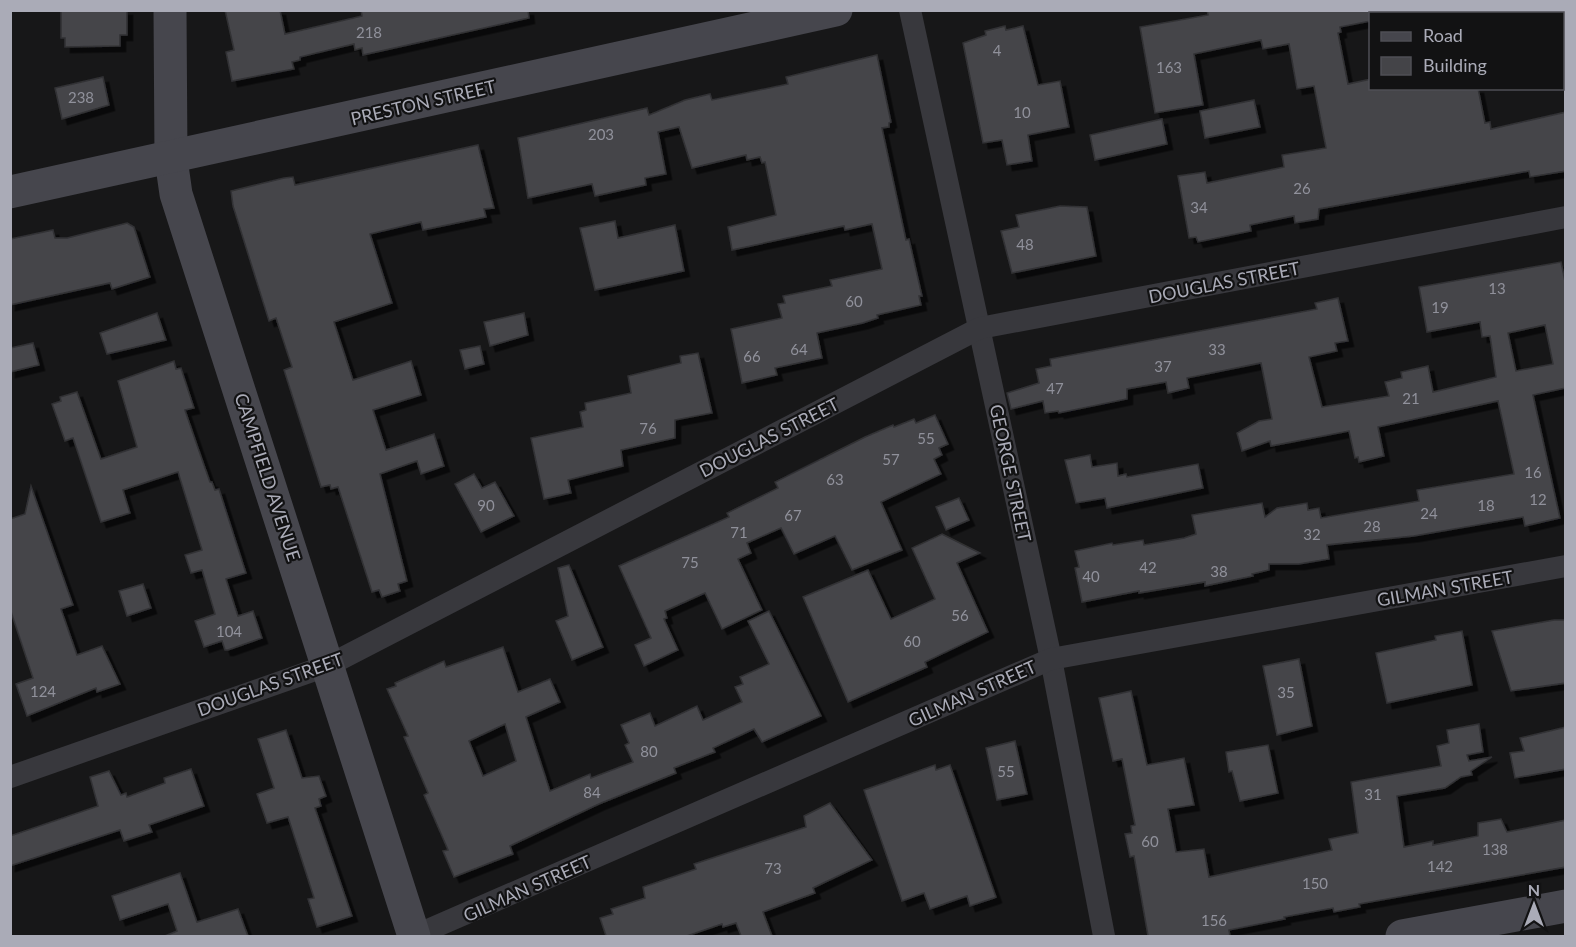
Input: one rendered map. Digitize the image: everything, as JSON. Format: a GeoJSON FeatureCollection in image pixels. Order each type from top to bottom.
{"type":"FeatureCollection","features":[{"type":"Feature","properties":{"kind":"street","name":"CAMPFIELD AVENUE"},"geometry":{"type":"LineString","coordinates":[[170,10],[171,159],[176,194],[329,665],[414,936]]}},
{"type":"Feature","properties":{"kind":"street","name":"PRESTON STREET"},"geometry":{"type":"LineString","coordinates":[[10,192],[171,159],[836,10]]}},
{"type":"Feature","properties":{"kind":"street","name":"GEORGE STREET"},"geometry":{"type":"LineString","coordinates":[[910,10],[1051,659],[1104,936]]}},
{"type":"Feature","properties":{"kind":"street","name":"DOUGLAS STREET"},"geometry":{"type":"LineString","coordinates":[[10,777],[329,665],[980,328],[1566,217]]}},
{"type":"Feature","properties":{"kind":"street","name":"GILMAN STREET"},"geometry":{"type":"LineString","coordinates":[[414,936],[1051,659],[1566,566]]}},
{"type":"Feature","properties":{"kind":"street"},"geometry":{"type":"LineString","coordinates":[[1402,936],[1566,906]]}},
{"type":"Feature","properties":{"kind":"building"},"geometry":{"type":"Polygon","coordinates":[[[61,10],[127,10],[127,35],[120,35],[120,46],[65,47],[65,38],[61,38],[61,10]]]}},
{"type":"Feature","properties":{"kind":"building"},"geometry":{"type":"Polygon","coordinates":[[[225,10],[280,10],[285,34],[362,16],[361,10],[528,10],[529,18],[363,55],[362,48],[355,50],[354,44],[300,57],[300,60],[292,62],[294,69],[232,81],[226,52],[234,50],[225,10]]]}},
{"type":"Feature","properties":{"kind":"building"},"geometry":{"type":"Polygon","coordinates":[[[1207,10],[1375,10],[1375,12],[1369,12],[1369,21],[1340,27],[1341,32],[1338,33],[1348,84],[1369,79],[1369,90],[1478,90],[1485,123],[1490,122],[1491,129],[1566,112],[1566,171],[1530,177],[1529,171],[1319,209],[1318,219],[1295,223],[1294,216],[1250,225],[1251,231],[1198,242],[1196,237],[1189,238],[1178,176],[1205,172],[1207,183],[1284,167],[1282,155],[1326,148],[1314,86],[1297,89],[1289,44],[1263,49],[1261,40],[1194,54],[1203,105],[1155,113],[1140,27],[1208,15],[1207,10]]]}},
{"type":"Feature","properties":{"kind":"building"},"geometry":{"type":"Polygon","coordinates":[[[1005,26],[1006,30],[1023,26],[1038,85],[1060,81],[1069,127],[1028,135],[1032,161],[1007,165],[1002,140],[983,143],[963,43],[986,35],[985,31],[1005,26]]]}},
{"type":"Feature","properties":{"kind":"building"},"geometry":{"type":"Polygon","coordinates":[[[877,55],[891,122],[889,127],[882,128],[906,240],[909,239],[922,296],[919,296],[921,305],[877,315],[878,318],[863,323],[817,333],[822,358],[775,368],[777,375],[742,383],[731,329],[782,318],[778,304],[785,303],[783,296],[832,286],[830,280],[882,269],[872,224],[845,230],[844,226],[732,250],[728,227],[776,215],[765,162],[762,163],[760,157],[747,160],[746,155],[692,168],[679,127],[658,132],[666,174],[645,178],[646,185],[595,196],[592,184],[528,198],[518,138],[647,108],[649,115],[685,100],[710,94],[712,100],[788,84],[786,77],[877,55]]]}},
{"type":"Feature","properties":{"kind":"building"},"geometry":{"type":"Polygon","coordinates":[[[103,77],[109,105],[62,119],[55,88],[103,77]]]}},
{"type":"Feature","properties":{"kind":"building"},"geometry":{"type":"Polygon","coordinates":[[[1254,100],[1260,127],[1205,138],[1200,111],[1254,100]]]}},
{"type":"Feature","properties":{"kind":"building"},"geometry":{"type":"Polygon","coordinates":[[[1162,119],[1167,144],[1095,160],[1090,135],[1162,119]]]}},
{"type":"Feature","properties":{"kind":"building"},"geometry":{"type":"Polygon","coordinates":[[[478,145],[494,208],[484,209],[486,217],[423,230],[421,222],[370,234],[392,303],[334,322],[353,380],[411,361],[421,395],[373,410],[386,450],[434,434],[444,466],[421,474],[417,461],[380,474],[407,581],[398,584],[400,591],[382,597],[379,590],[372,592],[338,487],[331,489],[330,485],[321,487],[284,370],[292,367],[276,318],[269,321],[233,206],[231,191],[293,177],[295,185],[478,145]]]}},
{"type":"Feature","properties":{"kind":"building"},"geometry":{"type":"Polygon","coordinates":[[[1060,206],[1087,207],[1096,256],[1012,273],[1001,231],[1019,227],[1016,215],[1060,206]]]}},
{"type":"Feature","properties":{"kind":"building"},"geometry":{"type":"Polygon","coordinates":[[[615,221],[618,238],[675,225],[684,271],[595,290],[580,228],[615,221]]]}},
{"type":"Feature","properties":{"kind":"building"},"geometry":{"type":"Polygon","coordinates":[[[127,223],[134,227],[150,277],[112,289],[110,283],[10,305],[10,239],[53,230],[55,238],[67,238],[127,223]]]}},
{"type":"Feature","properties":{"kind":"building"},"geometry":{"type":"Polygon","coordinates":[[[1561,262],[1566,286],[1566,388],[1533,395],[1560,518],[1525,526],[1523,517],[1414,536],[1327,545],[1329,559],[1299,564],[1269,564],[1269,570],[1252,574],[1253,576],[1205,586],[1205,582],[1082,602],[1075,568],[1079,567],[1075,551],[1112,543],[1113,545],[1143,540],[1144,545],[1184,538],[1196,534],[1192,515],[1262,503],[1265,517],[1277,508],[1307,503],[1308,510],[1319,508],[1321,518],[1419,501],[1417,490],[1514,474],[1498,401],[1378,427],[1384,456],[1359,462],[1358,457],[1355,458],[1349,431],[1271,446],[1270,441],[1242,451],[1237,433],[1259,421],[1272,419],[1261,363],[1187,378],[1189,388],[1168,393],[1166,382],[1127,389],[1127,399],[1059,413],[1058,411],[1045,413],[1043,401],[1011,409],[1007,393],[1039,383],[1036,369],[1051,366],[1050,359],[1317,309],[1315,303],[1338,298],[1348,341],[1335,343],[1337,351],[1309,357],[1322,407],[1389,396],[1385,382],[1402,378],[1401,372],[1428,366],[1433,392],[1496,377],[1490,336],[1482,337],[1480,322],[1427,332],[1419,287],[1561,262]],[[1545,325],[1508,333],[1516,371],[1553,364],[1545,325]]]}},
{"type":"Feature","properties":{"kind":"building"},"geometry":{"type":"Polygon","coordinates":[[[157,313],[166,340],[107,354],[100,333],[157,313]]]}},
{"type":"Feature","properties":{"kind":"building"},"geometry":{"type":"Polygon","coordinates":[[[524,313],[528,335],[490,346],[484,322],[524,313]]]}},
{"type":"Feature","properties":{"kind":"building"},"geometry":{"type":"Polygon","coordinates":[[[33,343],[39,365],[10,372],[10,348],[33,343]]]}},
{"type":"Feature","properties":{"kind":"building"},"geometry":{"type":"Polygon","coordinates":[[[480,346],[484,364],[465,369],[460,350],[480,346]]]}},
{"type":"Feature","properties":{"kind":"building"},"geometry":{"type":"Polygon","coordinates":[[[698,353],[712,413],[675,420],[675,438],[621,450],[623,466],[568,480],[571,493],[544,499],[531,438],[583,427],[580,412],[586,410],[585,403],[631,393],[628,376],[681,363],[680,356],[698,353]]]}},
{"type":"Feature","properties":{"kind":"building"},"geometry":{"type":"Polygon","coordinates":[[[174,361],[176,369],[181,368],[194,408],[185,410],[210,482],[215,490],[219,489],[246,573],[226,579],[238,616],[253,611],[262,638],[228,650],[225,650],[222,641],[204,647],[195,621],[215,614],[202,570],[191,573],[185,555],[202,550],[178,472],[123,490],[130,513],[101,522],[73,438],[65,441],[52,404],[61,401],[60,397],[77,392],[101,459],[137,447],[118,381],[174,361]]]}},
{"type":"Feature","properties":{"kind":"building"},"geometry":{"type":"Polygon","coordinates":[[[935,415],[948,444],[939,448],[942,455],[934,459],[941,474],[881,502],[902,550],[852,570],[835,536],[794,554],[781,528],[747,543],[751,553],[738,559],[762,610],[722,629],[705,593],[665,611],[667,618],[664,619],[678,650],[644,666],[635,645],[651,638],[619,566],[729,517],[727,513],[778,488],[775,482],[865,437],[893,425],[894,427],[914,419],[916,423],[935,415]]]}},
{"type":"Feature","properties":{"kind":"building"},"geometry":{"type":"Polygon","coordinates":[[[1090,455],[1092,467],[1117,463],[1118,476],[1126,474],[1127,477],[1198,464],[1203,488],[1107,508],[1105,498],[1076,503],[1065,460],[1090,455]]]}},
{"type":"Feature","properties":{"kind":"building"},"geometry":{"type":"Polygon","coordinates":[[[474,474],[482,488],[495,482],[514,516],[481,532],[455,484],[474,474]]]}},
{"type":"Feature","properties":{"kind":"building"},"geometry":{"type":"Polygon","coordinates":[[[31,486],[73,605],[61,609],[77,655],[102,646],[120,684],[97,692],[96,688],[27,716],[16,684],[33,678],[10,609],[10,519],[25,514],[31,486]]]}},
{"type":"Feature","properties":{"kind":"building"},"geometry":{"type":"Polygon","coordinates":[[[959,498],[969,520],[946,530],[936,507],[959,498]]]}},
{"type":"Feature","properties":{"kind":"building"},"geometry":{"type":"Polygon","coordinates":[[[942,534],[980,553],[957,563],[988,632],[925,662],[927,667],[848,702],[803,597],[868,570],[891,619],[935,599],[912,548],[942,534]]]}},
{"type":"Feature","properties":{"kind":"building"},"geometry":{"type":"Polygon","coordinates":[[[569,565],[603,647],[572,660],[556,621],[568,616],[558,568],[569,565]]]}},
{"type":"Feature","properties":{"kind":"building"},"geometry":{"type":"Polygon","coordinates":[[[143,584],[151,608],[127,616],[119,591],[143,584]]]}},
{"type":"Feature","properties":{"kind":"building"},"geometry":{"type":"Polygon","coordinates":[[[769,611],[821,716],[762,742],[754,729],[713,748],[715,752],[674,768],[676,773],[599,804],[510,846],[513,854],[454,877],[443,851],[448,850],[424,795],[428,793],[404,737],[408,736],[387,689],[396,686],[395,683],[444,661],[446,667],[503,647],[518,692],[550,679],[560,702],[526,717],[550,791],[590,774],[591,778],[633,762],[625,745],[629,743],[621,725],[650,713],[655,726],[697,706],[703,720],[742,702],[735,687],[743,684],[740,677],[769,664],[748,621],[769,611]],[[505,724],[469,741],[483,776],[516,761],[505,724]]]}},
{"type":"Feature","properties":{"kind":"building"},"geometry":{"type":"Polygon","coordinates":[[[1566,620],[1566,683],[1511,691],[1492,631],[1566,620]]]}},
{"type":"Feature","properties":{"kind":"building"},"geometry":{"type":"Polygon","coordinates":[[[1462,631],[1472,685],[1387,703],[1376,653],[1436,640],[1435,636],[1462,631]]]}},
{"type":"Feature","properties":{"kind":"building"},"geometry":{"type":"Polygon","coordinates":[[[1299,659],[1312,726],[1277,735],[1263,666],[1299,659]]]}},
{"type":"Feature","properties":{"kind":"building"},"geometry":{"type":"Polygon","coordinates":[[[1131,691],[1147,765],[1184,758],[1194,805],[1168,809],[1176,852],[1204,849],[1209,877],[1332,850],[1329,839],[1358,833],[1351,782],[1441,766],[1437,746],[1449,743],[1447,730],[1479,724],[1483,752],[1467,755],[1469,761],[1492,757],[1471,771],[1472,775],[1461,777],[1445,788],[1397,796],[1404,847],[1433,841],[1433,845],[1478,836],[1478,823],[1501,819],[1507,832],[1566,820],[1566,867],[1359,904],[1360,907],[1334,912],[1333,908],[1284,917],[1285,919],[1229,930],[1230,936],[1148,936],[1134,856],[1130,857],[1125,834],[1132,833],[1131,826],[1135,825],[1122,759],[1113,761],[1099,698],[1131,691]]]}},
{"type":"Feature","properties":{"kind":"building"},"geometry":{"type":"Polygon","coordinates":[[[1566,727],[1566,769],[1515,778],[1510,753],[1524,751],[1520,738],[1566,727]]]}},
{"type":"Feature","properties":{"kind":"building"},"geometry":{"type":"Polygon","coordinates":[[[286,730],[302,778],[319,776],[326,796],[319,799],[321,806],[315,808],[352,916],[317,927],[308,899],[314,898],[288,817],[267,823],[257,794],[274,788],[258,739],[286,730]]]}},
{"type":"Feature","properties":{"kind":"building"},"geometry":{"type":"Polygon","coordinates":[[[1015,741],[1027,794],[997,800],[986,748],[1015,741]]]}},
{"type":"Feature","properties":{"kind":"building"},"geometry":{"type":"Polygon","coordinates":[[[1268,745],[1278,793],[1240,801],[1232,771],[1229,772],[1226,752],[1268,745]]]}},
{"type":"Feature","properties":{"kind":"building"},"geometry":{"type":"Polygon","coordinates":[[[935,765],[936,770],[950,765],[996,897],[994,898],[970,906],[967,896],[930,909],[924,893],[902,901],[864,790],[935,765]]]}},
{"type":"Feature","properties":{"kind":"building"},"geometry":{"type":"Polygon","coordinates":[[[191,769],[204,806],[149,825],[152,832],[124,841],[120,830],[10,866],[10,836],[98,806],[90,777],[109,771],[121,795],[126,793],[127,797],[165,783],[164,778],[191,769]]]}},
{"type":"Feature","properties":{"kind":"building"},"geometry":{"type":"Polygon","coordinates":[[[830,803],[872,860],[813,888],[815,893],[763,912],[772,936],[741,936],[736,923],[723,927],[722,924],[687,936],[606,936],[600,918],[613,914],[611,909],[645,898],[643,887],[696,869],[694,864],[806,827],[804,816],[830,803]]]}},
{"type":"Feature","properties":{"kind":"building"},"geometry":{"type":"Polygon","coordinates":[[[180,873],[197,922],[238,909],[248,936],[165,936],[177,931],[168,904],[120,920],[112,896],[180,873]]]}}]}
